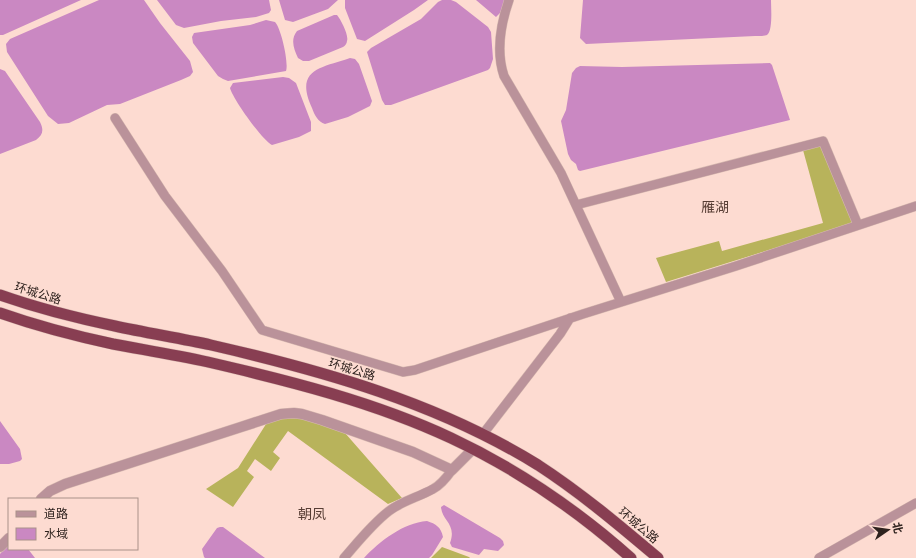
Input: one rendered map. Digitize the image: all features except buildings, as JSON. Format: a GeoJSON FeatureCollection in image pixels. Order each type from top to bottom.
{"type":"FeatureCollection","features":[{"type":"Feature","properties":{"kind":"highway","name":"环城公路"},"geometry":{"type":"LineString","coordinates":[[0,295],[79,318],[212,346],[329,376],[423,407],[483,434],[537,465],[563,482],[614,521],[658,558]]}},
{"type":"Feature","properties":{"kind":"highway"},"geometry":{"type":"LineString","coordinates":[[0,313],[75,335],[208,362],[324,392],[417,423],[473,449],[528,480],[553,496],[604,534],[631,558]]}},
{"type":"Feature","properties":{"kind":"street"},"geometry":{"type":"LineString","coordinates":[[509,0],[501,31],[501,68],[504,76],[561,173],[621,302]]}},
{"type":"Feature","properties":{"kind":"street"},"geometry":{"type":"LineString","coordinates":[[115,118],[165,196],[222,271],[262,330],[405,372],[736,266],[916,206]]}},
{"type":"Feature","properties":{"kind":"street"},"geometry":{"type":"LineString","coordinates":[[576,205],[823,140],[858,225]]}},
{"type":"Feature","properties":{"kind":"street"},"geometry":{"type":"LineString","coordinates":[[483,434],[560,334],[570,318]]}},
{"type":"Feature","properties":{"kind":"street"},"geometry":{"type":"LineString","coordinates":[[42,498],[50,491],[65,484],[287,413],[302,414],[322,420],[413,452],[452,470]]}},
{"type":"Feature","properties":{"kind":"street"},"geometry":{"type":"LineString","coordinates":[[344,558],[376,522],[388,511],[434,489],[473,449]]}},
{"type":"Feature","properties":{"kind":"street"},"geometry":{"type":"LineString","coordinates":[[820,558],[916,503]]}},
{"type":"Feature","properties":{"kind":"street"},"geometry":{"type":"LineString","coordinates":[[0,547],[8,539]]}},
{"type":"Feature","properties":{"kind":"shaded area"},"geometry":{"type":"Polygon","coordinates":[[[821,146],[853,224],[666,282],[656,258],[719,241],[722,251],[823,223],[803,150],[821,146]]]}},
{"type":"Feature","properties":{"kind":"shaded area"},"geometry":{"type":"Polygon","coordinates":[[[300,417],[345,433],[402,498],[388,504],[288,431],[273,452],[280,458],[271,471],[255,459],[247,471],[254,477],[233,507],[206,489],[238,468],[268,421],[278,418],[300,417]]]}},
{"type":"Feature","properties":{"kind":"shaded area"},"geometry":{"type":"Polygon","coordinates":[[[442,547],[469,557],[470,558],[431,558],[442,547]]]}},
{"type":"Feature","properties":{"kind":"water"},"geometry":{"type":"Polygon","coordinates":[[[0,0],[81,0],[0,35],[0,0]]]}},
{"type":"Feature","properties":{"kind":"water"},"geometry":{"type":"Polygon","coordinates":[[[99,0],[144,0],[190,61],[193,72],[190,76],[181,80],[120,104],[107,105],[69,123],[58,124],[48,116],[7,52],[6,44],[10,39],[99,0]]]}},
{"type":"Feature","properties":{"kind":"water"},"geometry":{"type":"Polygon","coordinates":[[[157,0],[269,0],[271,10],[269,13],[256,17],[221,21],[184,28],[176,25],[157,0]]]}},
{"type":"Feature","properties":{"kind":"water"},"geometry":{"type":"Polygon","coordinates":[[[279,0],[338,0],[328,9],[293,22],[285,20],[279,0]]]}},
{"type":"Feature","properties":{"kind":"water"},"geometry":{"type":"Polygon","coordinates":[[[345,0],[428,0],[365,41],[357,39],[345,8],[345,0]]]}},
{"type":"Feature","properties":{"kind":"water"},"geometry":{"type":"Polygon","coordinates":[[[442,0],[451,0],[456,2],[488,27],[491,32],[493,59],[490,68],[391,105],[385,105],[382,100],[367,52],[371,48],[421,19],[438,2],[442,0]]]}},
{"type":"Feature","properties":{"kind":"water"},"geometry":{"type":"Polygon","coordinates":[[[476,0],[505,0],[500,13],[496,17],[476,0]]]}},
{"type":"Feature","properties":{"kind":"water"},"geometry":{"type":"Polygon","coordinates":[[[583,0],[771,0],[771,24],[769,33],[763,36],[586,44],[580,38],[583,0]]]}},
{"type":"Feature","properties":{"kind":"water"},"geometry":{"type":"Polygon","coordinates":[[[334,15],[339,17],[346,31],[347,43],[343,47],[309,61],[303,61],[298,58],[293,41],[297,31],[334,15]]]}},
{"type":"Feature","properties":{"kind":"water"},"geometry":{"type":"Polygon","coordinates":[[[266,20],[275,22],[280,31],[287,67],[286,71],[228,81],[218,76],[193,43],[192,37],[194,33],[250,25],[266,20]]]}},
{"type":"Feature","properties":{"kind":"water"},"geometry":{"type":"Polygon","coordinates":[[[350,58],[355,59],[359,64],[372,101],[370,106],[348,117],[325,124],[320,122],[315,115],[307,95],[306,85],[308,78],[313,72],[320,68],[350,58]]]}},
{"type":"Feature","properties":{"kind":"water"},"geometry":{"type":"Polygon","coordinates":[[[770,63],[772,65],[790,120],[580,171],[568,154],[561,121],[566,110],[572,73],[580,66],[622,67],[770,63]]]}},
{"type":"Feature","properties":{"kind":"water"},"geometry":{"type":"Polygon","coordinates":[[[0,69],[5,71],[40,122],[42,130],[40,136],[36,140],[0,154],[0,69]]]}},
{"type":"Feature","properties":{"kind":"water"},"geometry":{"type":"Polygon","coordinates":[[[283,77],[289,78],[296,83],[311,122],[311,131],[299,137],[272,145],[267,142],[248,119],[236,101],[230,88],[233,83],[283,77]]]}},
{"type":"Feature","properties":{"kind":"water"},"geometry":{"type":"Polygon","coordinates":[[[0,421],[20,449],[22,459],[20,461],[9,464],[0,464],[0,421]]]}},
{"type":"Feature","properties":{"kind":"water"},"geometry":{"type":"Polygon","coordinates":[[[444,505],[500,538],[504,545],[498,551],[484,549],[479,555],[452,547],[450,543],[452,531],[441,507],[444,505]]]}},
{"type":"Feature","properties":{"kind":"water"},"geometry":{"type":"Polygon","coordinates":[[[427,521],[438,526],[443,537],[429,558],[364,558],[377,545],[392,534],[409,525],[427,521]]]}},
{"type":"Feature","properties":{"kind":"water"},"geometry":{"type":"Polygon","coordinates":[[[223,527],[265,558],[205,558],[202,549],[217,528],[223,527]]]}},
{"type":"Feature","properties":{"kind":"water"},"geometry":{"type":"Polygon","coordinates":[[[8,544],[8,550],[29,550],[35,558],[0,558],[0,554],[8,544]]]}},
{"type":"Feature","properties":{"kind":"district","name":"雁湖"},"geometry":{"type":"Point","coordinates":[715,206]}},
{"type":"Feature","properties":{"kind":"district","name":"朝凤"},"geometry":{"type":"Point","coordinates":[312,513]}}]}
